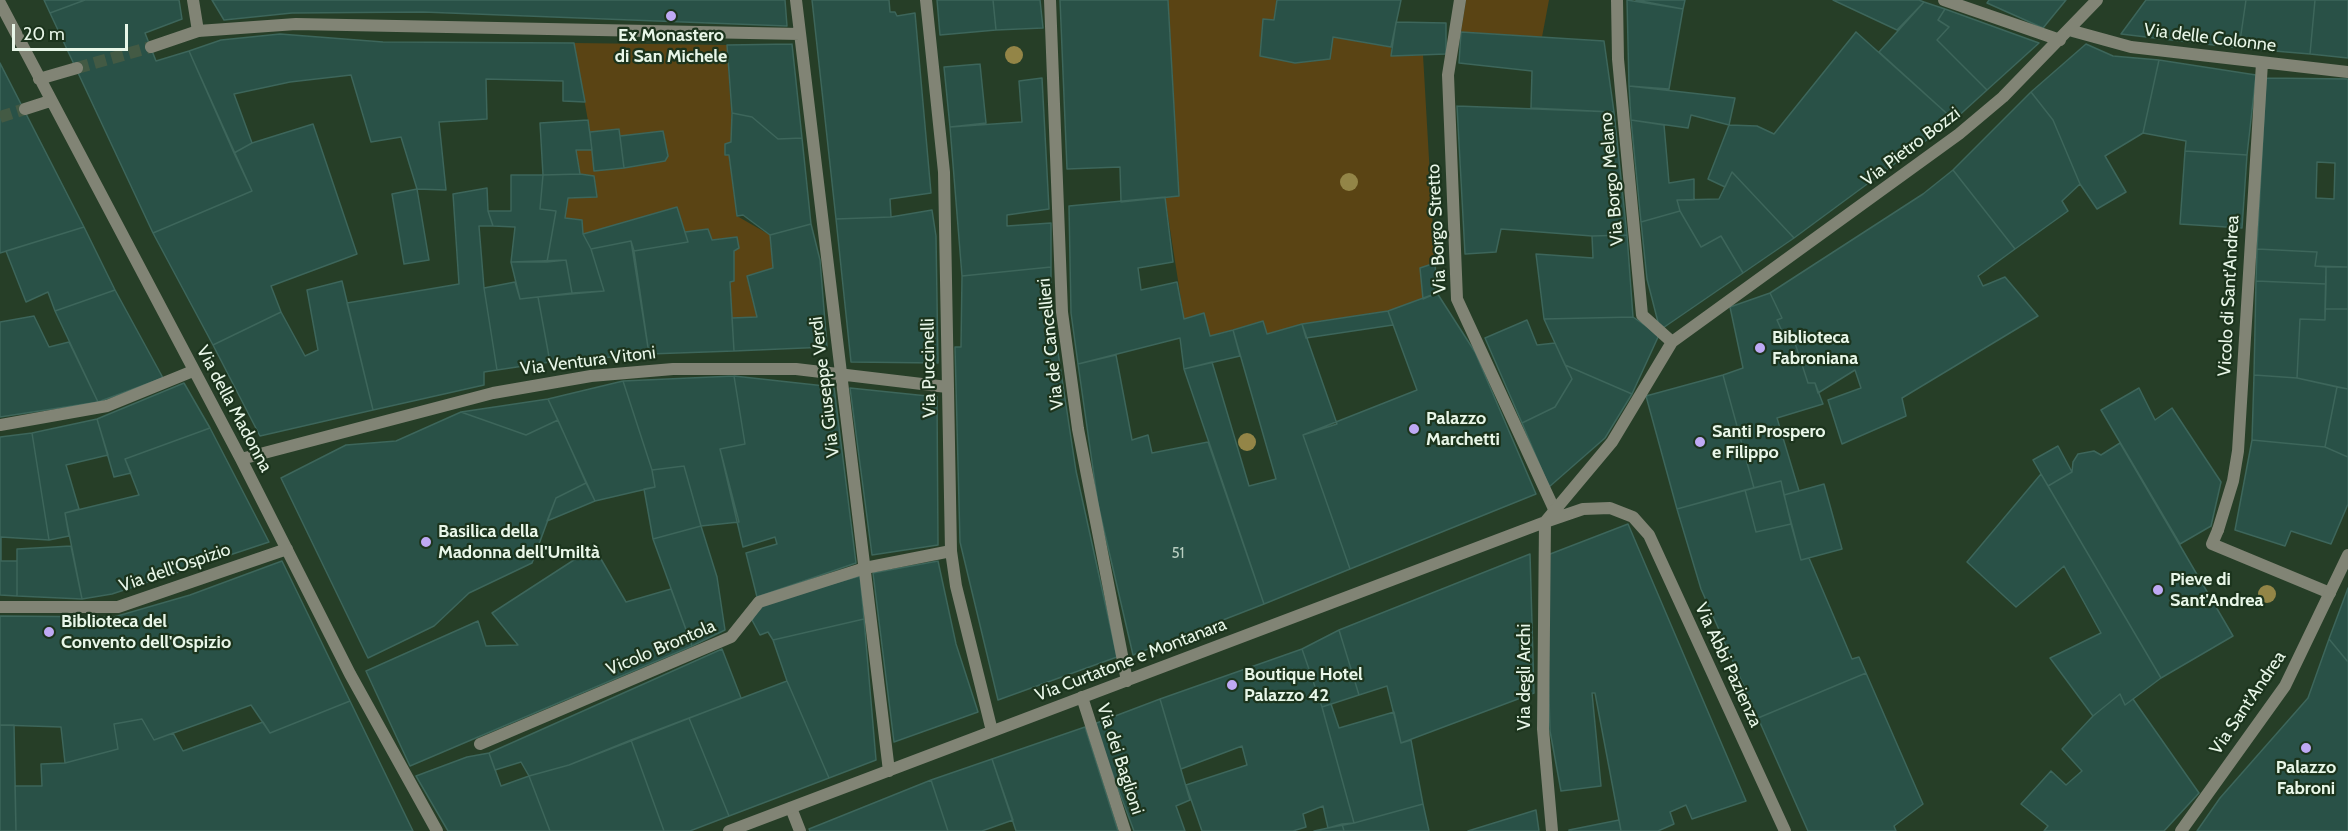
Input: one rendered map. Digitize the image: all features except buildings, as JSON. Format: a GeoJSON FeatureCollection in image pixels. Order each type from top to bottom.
{"type":"FeatureCollection","features":[{"type":"Feature","properties":{"kind":"street"},"geometry":{"type":"LineString","coordinates":[[193,0],[198,31]]}},
{"type":"Feature","properties":{"kind":"street","name":"Via Giuseppe Verdi"},"geometry":{"type":"LineString","coordinates":[[796,0],[889,771]]}},
{"type":"Feature","properties":{"kind":"street","name":"Via Puccinelli"},"geometry":{"type":"LineString","coordinates":[[926,0],[944,172],[951,551],[956,586],[992,731]]}},
{"type":"Feature","properties":{"kind":"street","name":"Via de' Cancellieri"},"geometry":{"type":"LineString","coordinates":[[1050,0],[1062,312],[1080,440],[1127,681]]}},
{"type":"Feature","properties":{"kind":"street","name":"Via Borgo Stretto"},"geometry":{"type":"LineString","coordinates":[[1460,0],[1448,75],[1457,300],[1554,509]]}},
{"type":"Feature","properties":{"kind":"street","name":"Via Borgo Melano"},"geometry":{"type":"LineString","coordinates":[[1617,0],[1618,59],[1642,315],[1672,342]]}},
{"type":"Feature","properties":{"kind":"street"},"geometry":{"type":"LineString","coordinates":[[1944,0],[2060,40]]}},
{"type":"Feature","properties":{"kind":"street","name":"Via Pietro Bozzi"},"geometry":{"type":"LineString","coordinates":[[1672,342],[1728,300],[1836,226],[1959,134],[2003,97],[2097,0]]}},
{"type":"Feature","properties":{"kind":"street","name":"Via della Madonna"},"geometry":{"type":"LineString","coordinates":[[0,3],[241,459],[350,674],[437,831]]}},
{"type":"Feature","properties":{"kind":"street"},"geometry":{"type":"LineString","coordinates":[[151,46],[198,31],[296,24],[800,34]]}},
{"type":"Feature","properties":{"kind":"street","name":"Via delle Colonne"},"geometry":{"type":"LineString","coordinates":[[2069,30],[2131,47],[2348,72]]}},
{"type":"Feature","properties":{"kind":"street","name":"Vicolo di Sant'Andrea"},"geometry":{"type":"LineString","coordinates":[[2262,63],[2238,451],[2233,482],[2212,544],[2330,593]]}},
{"type":"Feature","properties":{"kind":"street"},"geometry":{"type":"LineString","coordinates":[[39,80],[76,68]]}},
{"type":"Feature","properties":{"kind":"street"},"geometry":{"type":"LineString","coordinates":[[25,109],[50,101]]}},
{"type":"Feature","properties":{"kind":"street"},"geometry":{"type":"LineString","coordinates":[[1545,522],[1612,442],[1672,342]]}},
{"type":"Feature","properties":{"kind":"street","name":"Via Ventura Vitoni"},"geometry":{"type":"LineString","coordinates":[[241,459],[493,393],[591,376],[673,369],[796,369],[947,387]]}},
{"type":"Feature","properties":{"kind":"street"},"geometry":{"type":"LineString","coordinates":[[0,425],[107,406],[193,371]]}},
{"type":"Feature","properties":{"kind":"street","name":"Via Curtatone e Montanara"},"geometry":{"type":"LineString","coordinates":[[729,831],[1545,522],[1583,509],[1610,508],[1633,517]]}},
{"type":"Feature","properties":{"kind":"street","name":"Via Abbi Pazienza"},"geometry":{"type":"LineString","coordinates":[[1633,517],[1649,535],[1785,831]]}},
{"type":"Feature","properties":{"kind":"street","name":"Via degli Archi"},"geometry":{"type":"LineString","coordinates":[[1545,522],[1543,729],[1552,831]]}},
{"type":"Feature","properties":{"kind":"street","name":"Via dell'Ospizio"},"geometry":{"type":"LineString","coordinates":[[0,607],[118,607],[287,549]]}},
{"type":"Feature","properties":{"kind":"street","name":"Vicolo Brontola"},"geometry":{"type":"LineString","coordinates":[[480,744],[731,637],[759,602],[865,568],[951,551]]}},
{"type":"Feature","properties":{"kind":"street","name":"Via Sant'Andrea"},"geometry":{"type":"LineString","coordinates":[[2181,831],[2285,686],[2348,555]]}},
{"type":"Feature","properties":{"kind":"street","name":"Via dei Baglioni"},"geometry":{"type":"LineString","coordinates":[[1082,697],[1125,831]]}},
{"type":"Feature","properties":{"kind":"street"},"geometry":{"type":"LineString","coordinates":[[791,808],[800,831]]}},
{"type":"Feature","properties":{"kind":"shaded area"},"geometry":{"type":"Polygon","coordinates":[[[1168,0],[1277,0],[1274,20],[1263,19],[1261,56],[1295,63],[1329,59],[1333,37],[1391,47],[1391,56],[1423,55],[1435,263],[1423,299],[1388,311],[1302,324],[1267,334],[1263,321],[1210,336],[1204,314],[1184,319],[1165,197],[1179,196],[1168,0]]]}},
{"type":"Feature","properties":{"kind":"shaded area"},"geometry":{"type":"Polygon","coordinates":[[[1466,0],[1549,0],[1542,37],[1461,32],[1466,0]]]}},
{"type":"Feature","properties":{"kind":"shaded area"},"geometry":{"type":"Polygon","coordinates":[[[574,43],[727,45],[732,127],[731,142],[725,144],[725,154],[729,155],[737,216],[770,235],[773,268],[747,277],[757,317],[732,318],[730,282],[734,251],[739,248],[737,237],[712,240],[708,229],[685,232],[677,207],[583,234],[582,220],[565,218],[568,198],[597,197],[594,176],[580,174],[576,150],[592,150],[595,171],[665,161],[668,156],[663,131],[620,136],[619,129],[590,132],[574,43]]]}},
{"type":"Feature","properties":{"kind":"tunnel"},"geometry":{"type":"LineString","coordinates":[[77,68],[151,47]]}},
{"type":"Feature","properties":{"kind":"tunnel"},"geometry":{"type":"LineString","coordinates":[[0,117],[25,109]]}},
{"type":"Feature","properties":{"kind":"place","name":"Ex Monastero di San Michele"},"geometry":{"type":"Point","coordinates":[671,16]}},
{"type":"Feature","properties":{"kind":"place","name":"Biblioteca Fabroniana"},"geometry":{"type":"Point","coordinates":[1760,348]}},
{"type":"Feature","properties":{"kind":"place","name":"Palazzo Marchetti"},"geometry":{"type":"Point","coordinates":[1414,429]}},
{"type":"Feature","properties":{"kind":"place","name":"Santi Prospero e Filippo"},"geometry":{"type":"Point","coordinates":[1700,442]}},
{"type":"Feature","properties":{"kind":"place","name":"Basilica della Madonna dell'Umiltà"},"geometry":{"type":"Point","coordinates":[426,542]}},
{"type":"Feature","properties":{"kind":"place","name":"Pieve di Sant'Andrea"},"geometry":{"type":"Point","coordinates":[2158,590]}},
{"type":"Feature","properties":{"kind":"place","name":"Biblioteca del Convento dell'Ospizio"},"geometry":{"type":"Point","coordinates":[49,632]}},
{"type":"Feature","properties":{"kind":"place","name":"Boutique Hotel Palazzo 42"},"geometry":{"type":"Point","coordinates":[1232,685]}},
{"type":"Feature","properties":{"kind":"place","name":"Palazzo Fabroni"},"geometry":{"type":"Point","coordinates":[2306,748]}}]}
